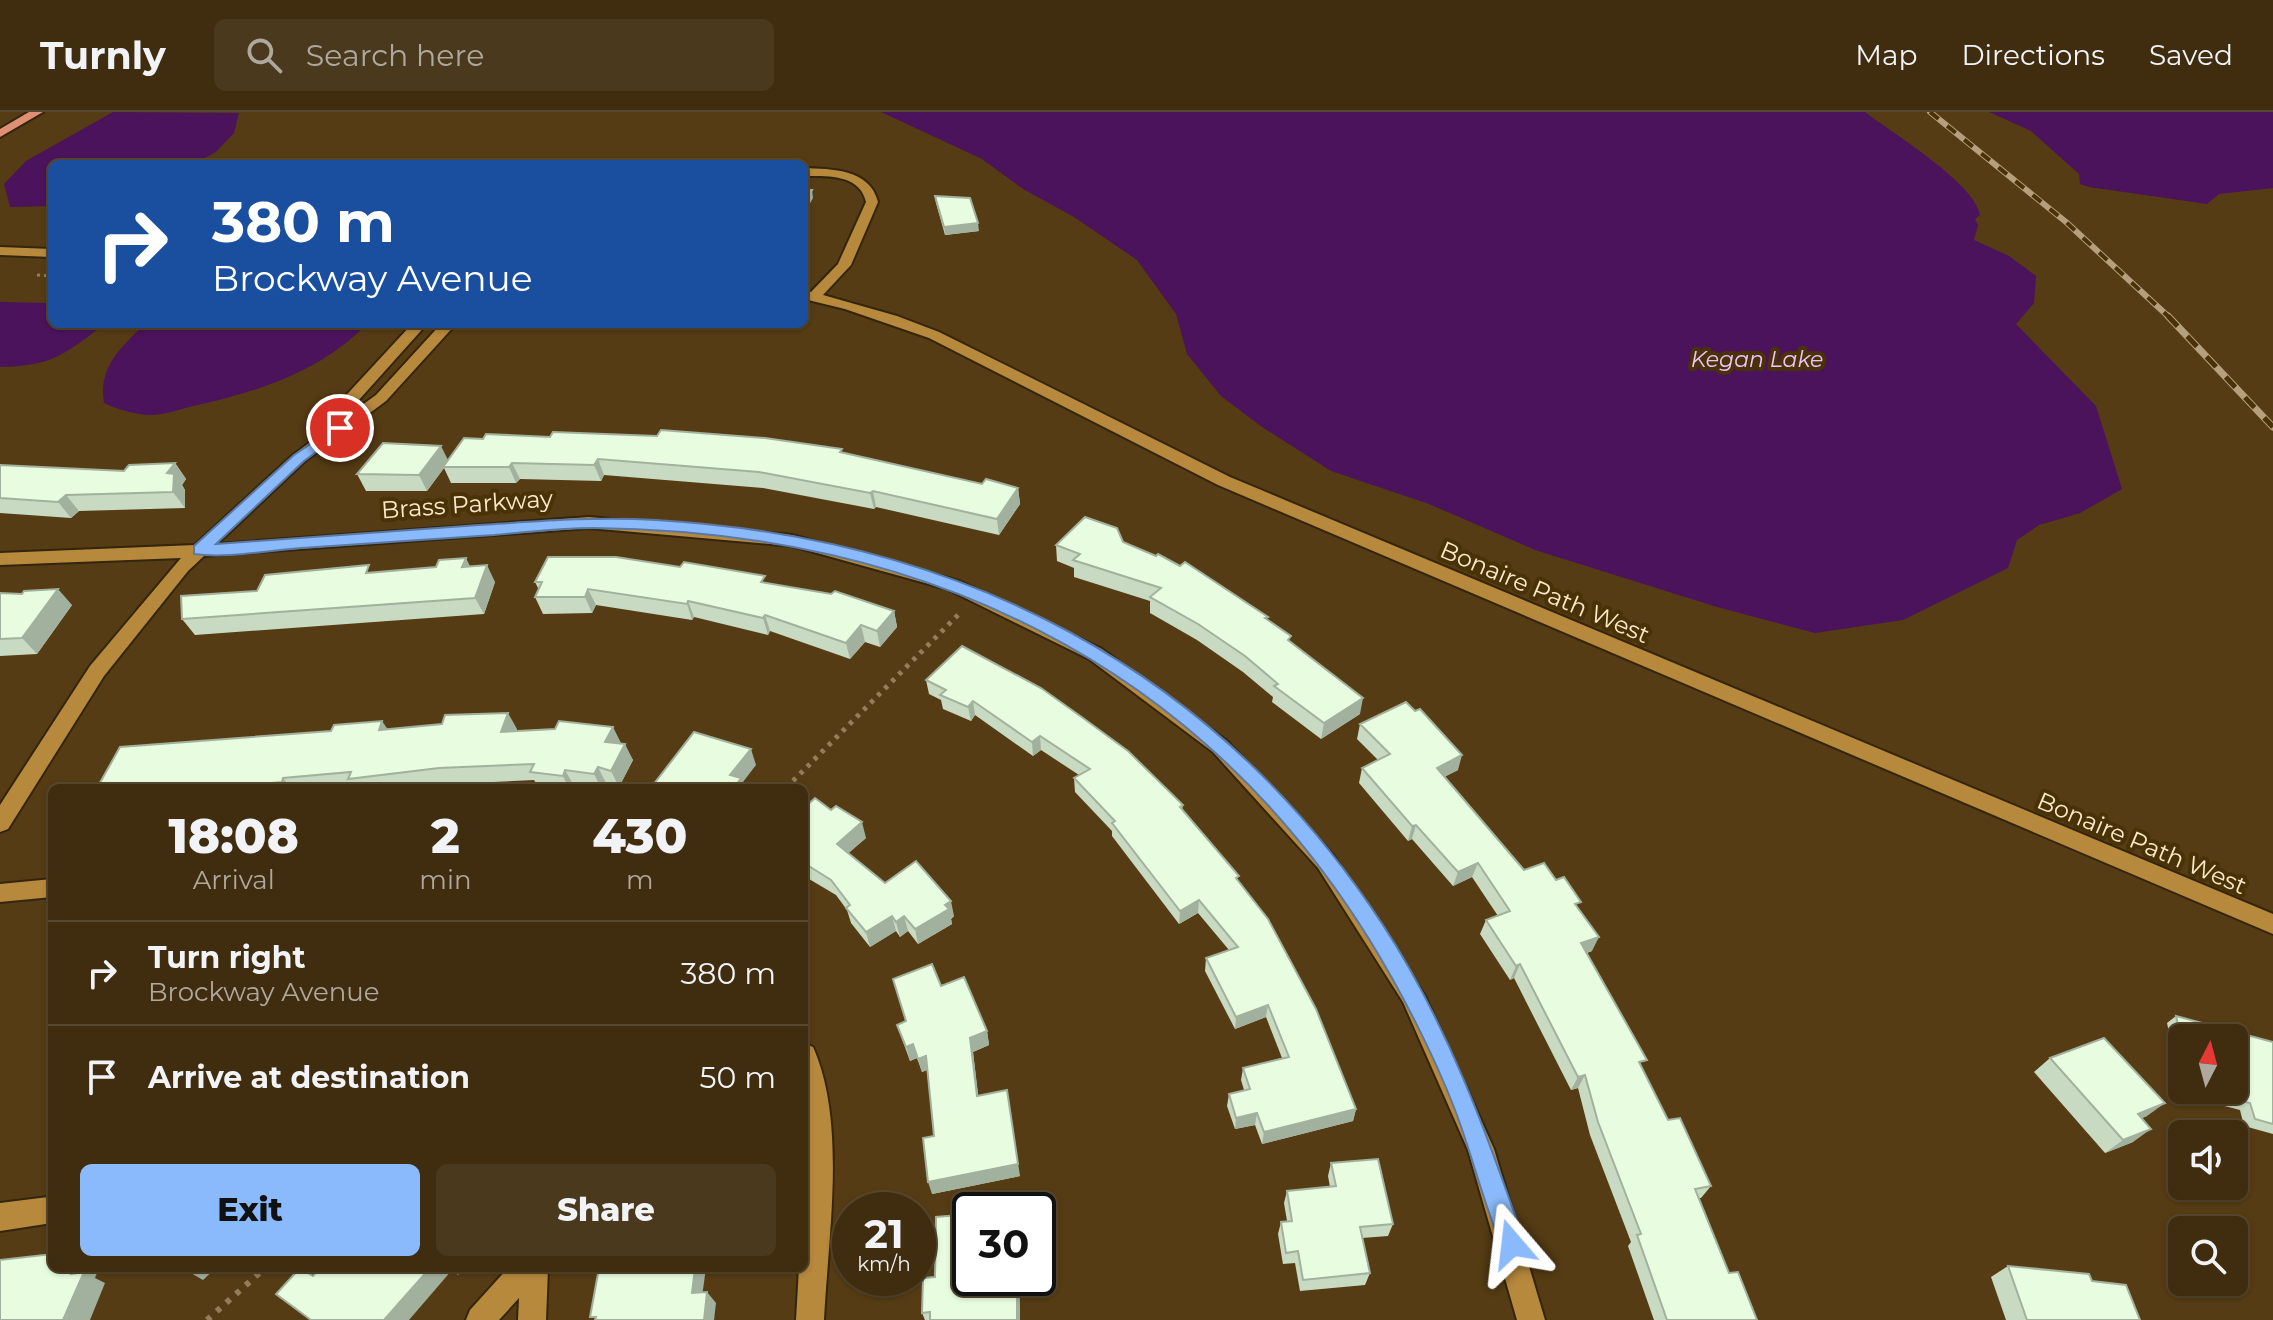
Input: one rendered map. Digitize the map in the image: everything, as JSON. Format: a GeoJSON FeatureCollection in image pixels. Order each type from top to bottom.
{"type":"FeatureCollection","features":[{"type":"Feature","properties":{"kind":"main road"},"geometry":{"type":"LineString","coordinates":[[0,134],[37,112]]}},
{"type":"Feature","properties":{"kind":"street"},"geometry":{"type":"LineString","coordinates":[[808,173],[862,182],[872,193],[872,202],[844,265],[809,296]]}},
{"type":"Feature","properties":{"kind":"street"},"geometry":{"type":"LineString","coordinates":[[0,251],[48,253]]}},
{"type":"Feature","properties":{"kind":"street","name":"Bonaire Path West"},"geometry":{"type":"LineString","coordinates":[[809,296],[893,318],[953,340],[1139,441],[1224,481],[2273,924]]}},
{"type":"Feature","properties":{"kind":"street"},"geometry":{"type":"LineString","coordinates":[[0,823],[97,671],[139,616],[200,550],[299,458],[416,328]]}},
{"type":"Feature","properties":{"kind":"street"},"geometry":{"type":"LineString","coordinates":[[299,458],[381,398],[445,328]]}},
{"type":"Feature","properties":{"kind":"street","name":"Brass Parkway"},"geometry":{"type":"LineString","coordinates":[[0,559],[200,550],[588,523],[672,526],[754,534],[867,556],[940,579],[1036,621],[1105,658],[1153,690],[1234,759],[1307,838],[1376,932],[1435,1040],[1466,1107],[1504,1215],[1531,1320]]}},
{"type":"Feature","properties":{"kind":"street"},"geometry":{"type":"LineString","coordinates":[[0,893],[48,888]]}},
{"type":"Feature","properties":{"kind":"street"},"geometry":{"type":"LineString","coordinates":[[810,1104],[819,1160],[810,1320]]}},
{"type":"Feature","properties":{"kind":"street"},"geometry":{"type":"LineString","coordinates":[[0,1217],[48,1209]]}},
{"type":"Feature","properties":{"kind":"street"},"geometry":{"type":"LineString","coordinates":[[480,1320],[523,1272]]}},
{"type":"Feature","properties":{"kind":"street"},"geometry":{"type":"LineString","coordinates":[[532,1320],[534,1272]]}},
{"type":"Feature","properties":{"kind":"path"},"geometry":{"type":"LineString","coordinates":[[790,784],[959,614]]}},
{"type":"Feature","properties":{"kind":"path"},"geometry":{"type":"LineString","coordinates":[[207,1320],[261,1272]]}},
{"type":"Feature","properties":{"kind":"water"},"geometry":{"type":"Polygon","coordinates":[[[113,112],[239,113],[234,133],[216,152],[201,160],[48,160],[48,206],[10,207],[4,184],[26,161],[113,112]]]}},
{"type":"Feature","properties":{"kind":"water","name":"Kegan Lake"},"geometry":{"type":"Polygon","coordinates":[[[881,112],[1865,112],[1931,159],[1964,188],[1980,215],[1975,219],[1978,225],[1974,240],[2009,256],[2036,276],[2034,303],[2016,324],[2096,406],[2122,489],[2080,513],[2039,525],[2017,540],[2008,568],[1903,620],[1815,633],[1717,607],[1535,550],[1429,504],[1331,471],[1262,427],[1221,396],[1187,354],[1176,314],[1137,260],[1074,217],[1023,189],[982,159],[881,112]]]}},
{"type":"Feature","properties":{"kind":"water"},"geometry":{"type":"Polygon","coordinates":[[[1989,112],[2273,112],[2273,188],[2219,194],[2207,204],[2089,187],[2080,184],[2079,174],[2031,131],[1989,112]]]}},
{"type":"Feature","properties":{"kind":"water"},"geometry":{"type":"Polygon","coordinates":[[[0,302],[48,303],[48,328],[100,328],[57,357],[33,364],[0,367],[0,302]]]}},
{"type":"Feature","properties":{"kind":"water"},"geometry":{"type":"Polygon","coordinates":[[[141,328],[363,328],[329,355],[286,378],[241,394],[151,415],[104,403],[104,379],[108,368],[141,328]]]}},
{"type":"Feature","properties":{"kind":"building"},"geometry":{"type":"Polygon","coordinates":[[[935,196],[970,198],[978,223],[944,227],[935,196]]]}},
{"type":"Feature","properties":{"kind":"building"},"geometry":{"type":"Polygon","coordinates":[[[661,430],[765,438],[842,449],[840,452],[982,484],[986,479],[1018,488],[997,519],[873,491],[870,493],[759,472],[598,459],[594,465],[512,463],[509,467],[443,467],[464,438],[483,439],[486,434],[550,437],[553,432],[657,436],[661,430]]]}},
{"type":"Feature","properties":{"kind":"building"},"geometry":{"type":"Polygon","coordinates":[[[383,443],[441,446],[419,475],[357,474],[383,443]]]}},
{"type":"Feature","properties":{"kind":"building"},"geometry":{"type":"Polygon","coordinates":[[[175,463],[167,473],[174,474],[173,492],[66,495],[58,502],[0,498],[0,465],[124,471],[129,465],[175,463]]]}},
{"type":"Feature","properties":{"kind":"building"},"geometry":{"type":"Polygon","coordinates":[[[1085,517],[1117,528],[1123,542],[1156,556],[1158,554],[1180,566],[1185,562],[1268,617],[1265,618],[1291,636],[1288,640],[1363,698],[1324,723],[1274,686],[1278,684],[1245,656],[1150,597],[1161,588],[1073,560],[1080,554],[1056,545],[1085,517]]]}},
{"type":"Feature","properties":{"kind":"building"},"geometry":{"type":"Polygon","coordinates":[[[548,557],[616,557],[680,567],[684,562],[765,576],[761,582],[831,594],[835,591],[894,611],[877,631],[861,625],[846,643],[765,615],[763,618],[688,601],[687,604],[588,589],[585,597],[535,597],[542,582],[535,582],[548,557]]]}},
{"type":"Feature","properties":{"kind":"building"},"geometry":{"type":"Polygon","coordinates":[[[466,558],[462,567],[487,565],[475,598],[182,619],[181,596],[257,591],[265,575],[369,565],[366,573],[436,567],[439,560],[466,558]]]}},
{"type":"Feature","properties":{"kind":"building"},"geometry":{"type":"Polygon","coordinates":[[[58,589],[22,638],[0,639],[0,593],[22,594],[24,591],[58,589]]]}},
{"type":"Feature","properties":{"kind":"building"},"geometry":{"type":"Polygon","coordinates":[[[962,646],[1041,688],[1083,718],[1128,751],[1183,805],[1180,807],[1239,876],[1236,878],[1268,919],[1316,1009],[1356,1109],[1264,1132],[1257,1113],[1236,1118],[1229,1094],[1250,1089],[1243,1068],[1289,1057],[1268,1005],[1236,1017],[1206,958],[1238,947],[1199,900],[1180,911],[1112,823],[1115,821],[1074,778],[1090,769],[1040,736],[1032,742],[973,701],[968,707],[940,695],[946,690],[926,680],[962,646]]]}},
{"type":"Feature","properties":{"kind":"building"},"geometry":{"type":"Polygon","coordinates":[[[1406,702],[1415,711],[1420,709],[1462,755],[1437,768],[1524,870],[1544,863],[1556,880],[1564,877],[1581,902],[1575,904],[1599,937],[1581,943],[1647,1060],[1639,1062],[1668,1120],[1680,1118],[1711,1186],[1695,1189],[1729,1273],[1738,1272],[1757,1320],[1667,1320],[1637,1235],[1641,1234],[1598,1122],[1585,1075],[1578,1077],[1520,964],[1516,966],[1486,920],[1510,911],[1478,863],[1458,872],[1416,825],[1412,826],[1362,768],[1390,754],[1360,724],[1406,702]]]}},
{"type":"Feature","properties":{"kind":"building"},"geometry":{"type":"Polygon","coordinates":[[[508,713],[501,732],[555,729],[559,721],[613,727],[605,742],[625,744],[611,771],[598,767],[594,774],[565,770],[563,776],[530,772],[534,764],[439,768],[348,779],[351,772],[283,778],[282,782],[259,784],[99,784],[120,747],[331,731],[334,725],[382,721],[379,730],[442,724],[445,715],[508,713]]]}},
{"type":"Feature","properties":{"kind":"building"},"geometry":{"type":"Polygon","coordinates":[[[694,732],[751,749],[730,775],[741,778],[737,784],[654,784],[694,732]]]}},
{"type":"Feature","properties":{"kind":"building"},"geometry":{"type":"Polygon","coordinates":[[[815,798],[831,810],[836,806],[862,822],[837,844],[885,883],[916,861],[951,901],[945,905],[949,909],[915,929],[904,916],[896,922],[892,916],[866,932],[846,908],[850,905],[831,880],[808,866],[808,804],[815,798]]]}},
{"type":"Feature","properties":{"kind":"building"},"geometry":{"type":"Polygon","coordinates":[[[932,964],[941,986],[964,977],[987,1031],[970,1038],[977,1096],[1007,1090],[1018,1164],[928,1182],[923,1138],[934,1136],[926,1056],[918,1059],[913,1044],[906,1047],[897,1025],[906,1021],[893,979],[932,964]]]}},
{"type":"Feature","properties":{"kind":"building"},"geometry":{"type":"Polygon","coordinates":[[[2176,1016],[2206,1024],[2178,1024],[2176,1016]]]}},
{"type":"Feature","properties":{"kind":"building"},"geometry":{"type":"Polygon","coordinates":[[[2248,1035],[2273,1042],[2273,1124],[2255,1119],[2250,1103],[2248,1035]]]}},
{"type":"Feature","properties":{"kind":"building"},"geometry":{"type":"Polygon","coordinates":[[[2104,1038],[2165,1103],[2138,1114],[2151,1129],[2123,1140],[2050,1058],[2104,1038]]]}},
{"type":"Feature","properties":{"kind":"building"},"geometry":{"type":"Polygon","coordinates":[[[1378,1159],[1393,1224],[1360,1227],[1370,1273],[1303,1280],[1298,1251],[1286,1253],[1281,1222],[1292,1221],[1287,1191],[1336,1186],[1331,1163],[1378,1159]]]}},
{"type":"Feature","properties":{"kind":"building"},"geometry":{"type":"Polygon","coordinates":[[[952,1216],[952,1296],[1017,1296],[1017,1320],[930,1320],[930,1312],[922,1313],[922,1296],[936,1296],[936,1217],[952,1216]]]}},
{"type":"Feature","properties":{"kind":"building"},"geometry":{"type":"Polygon","coordinates":[[[48,1254],[48,1272],[84,1272],[63,1320],[0,1320],[0,1260],[48,1254]]]}},
{"type":"Feature","properties":{"kind":"building"},"geometry":{"type":"Polygon","coordinates":[[[2008,1266],[2089,1274],[2092,1281],[2126,1285],[2140,1320],[2027,1320],[2008,1266]]]}},
{"type":"Feature","properties":{"kind":"building"},"geometry":{"type":"Polygon","coordinates":[[[296,1272],[313,1276],[316,1272],[426,1272],[384,1320],[311,1320],[276,1294],[296,1272]]]}},
{"type":"Feature","properties":{"kind":"building"},"geometry":{"type":"Polygon","coordinates":[[[598,1272],[695,1272],[692,1293],[707,1292],[704,1320],[595,1320],[596,1317],[590,1317],[598,1272]]]}},
{"type":"Feature","properties":{"kind":"railway"},"geometry":{"type":"LineString","coordinates":[[1930,112],[2066,222],[2169,317]]}},
{"type":"Feature","properties":{"kind":"railway"},"geometry":{"type":"LineString","coordinates":[[2169,317],[2273,427]]}},
{"type":"Feature","properties":{"kind":"route"},"geometry":{"type":"LineString","coordinates":[[340,428],[299,458],[200,550],[588,523],[657,525],[768,536],[867,556],[977,593],[1060,633],[1153,690],[1234,759],[1266,792],[1307,838],[1376,932],[1435,1040],[1466,1107],[1512,1244]]}}]}
